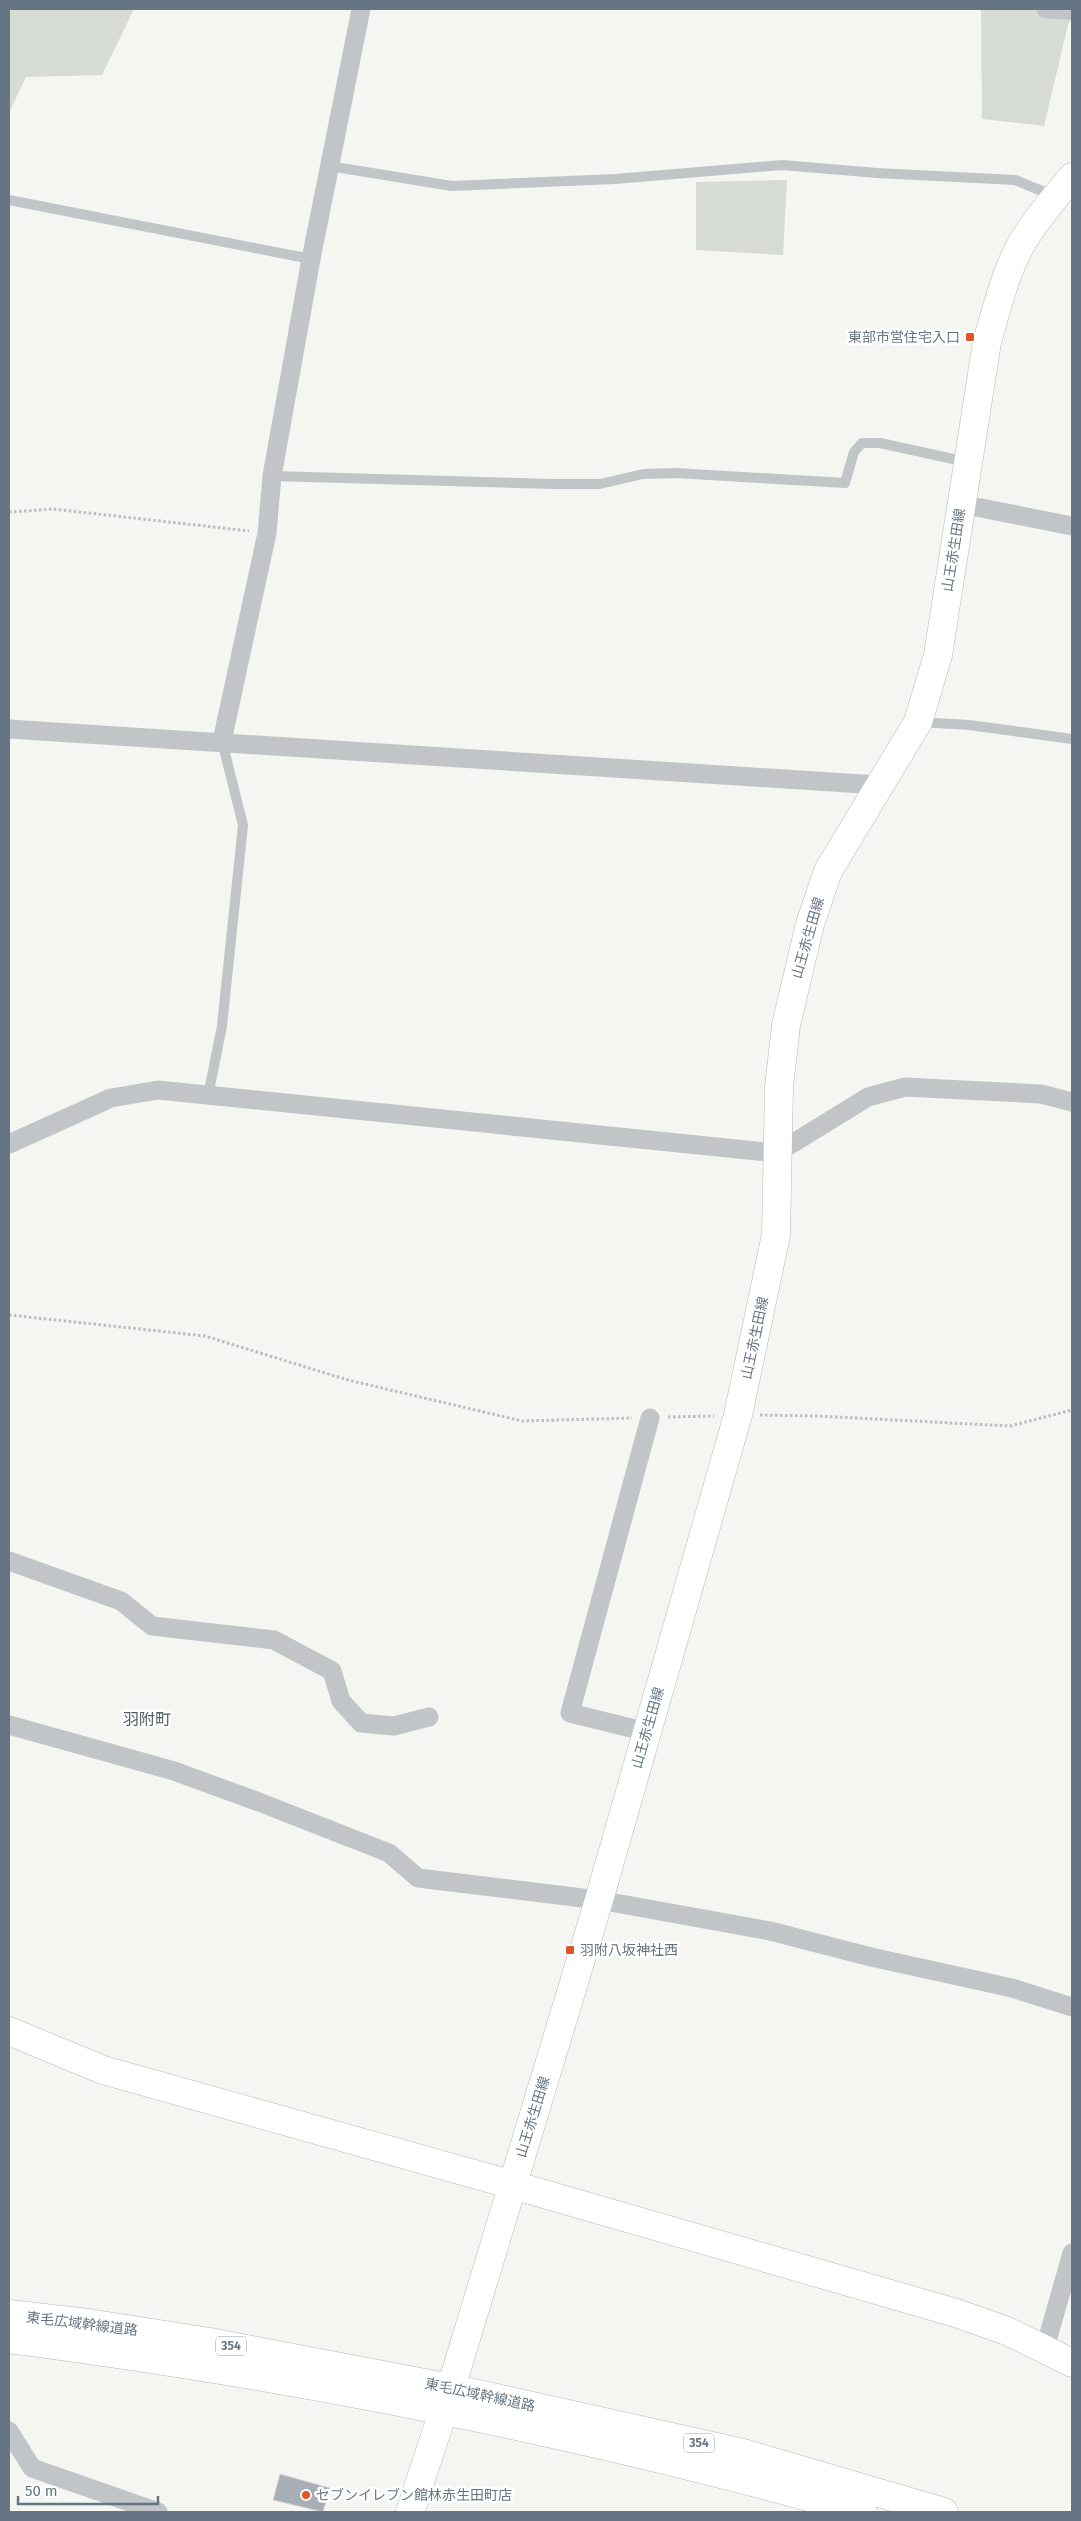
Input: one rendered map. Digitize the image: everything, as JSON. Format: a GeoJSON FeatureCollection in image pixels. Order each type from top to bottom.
{"type":"FeatureCollection","features":[{"type":"Feature","properties":{"kind":"main road","name":"山王赤生田線"},"geometry":{"type":"LineString","coordinates":[[410,2512],[447,2399],[599,1900],[738,1415],[776,1235],[779,1087],[786,1025],[798,964],[828,871],[878,785],[918,722],[938,655],[987,342],[1008,272],[1024,241],[1064,187]]}},
{"type":"Feature","properties":{"kind":"main road"},"geometry":{"type":"LineString","coordinates":[[9,2031],[103,2070],[513,2184],[956,2312],[1045,2348],[1072,2363]]}},
{"type":"Feature","properties":{"kind":"main road","name":"東毛広域幹線道路"},"geometry":{"type":"LineString","coordinates":[[9,2314],[88,2323],[210,2342],[447,2399],[738,2476],[863,2512]]}},
{"type":"Feature","properties":{"kind":"main road","name":"東毛広域幹線道路"},"geometry":{"type":"LineString","coordinates":[[9,2339],[447,2399],[743,2453],[944,2512]]}},
{"type":"Feature","properties":{"kind":"street"},"geometry":{"type":"LineString","coordinates":[[222,741],[267,533],[272,476],[311,259],[361,9]]}},
{"type":"Feature","properties":{"kind":"street"},"geometry":{"type":"LineString","coordinates":[[1046,9],[1072,10]]}},
{"type":"Feature","properties":{"kind":"street"},"geometry":{"type":"LineString","coordinates":[[961,504],[1072,526]]}},
{"type":"Feature","properties":{"kind":"street"},"geometry":{"type":"LineString","coordinates":[[9,729],[222,741],[878,785]]}},
{"type":"Feature","properties":{"kind":"street"},"geometry":{"type":"LineString","coordinates":[[9,1144],[111,1098],[158,1090],[777,1153],[868,1097],[905,1087],[1041,1094],[1072,1102]]}},
{"type":"Feature","properties":{"kind":"street"},"geometry":{"type":"LineString","coordinates":[[647,1732],[570,1713],[650,1418]]}},
{"type":"Feature","properties":{"kind":"street"},"geometry":{"type":"LineString","coordinates":[[9,1561],[121,1601],[152,1626],[274,1640],[332,1671],[341,1701],[361,1723],[394,1726],[429,1717]]}},
{"type":"Feature","properties":{"kind":"street"},"geometry":{"type":"LineString","coordinates":[[9,1725],[174,1770],[249,1798],[389,1854],[418,1878],[599,1900],[770,1931],[871,1957],[1012,1988],[1072,2007]]}},
{"type":"Feature","properties":{"kind":"street"},"geometry":{"type":"LineString","coordinates":[[1045,2348],[1072,2253]]}},
{"type":"Feature","properties":{"kind":"street"},"geometry":{"type":"LineString","coordinates":[[9,2431],[32,2468],[158,2512]]}},
{"type":"Feature","properties":{"kind":"lane"},"geometry":{"type":"LineString","coordinates":[[329,166],[452,186],[615,179],[782,166],[1015,180],[1064,187]]}},
{"type":"Feature","properties":{"kind":"lane"},"geometry":{"type":"LineString","coordinates":[[9,200],[311,259]]}},
{"type":"Feature","properties":{"kind":"lane"},"geometry":{"type":"LineString","coordinates":[[272,476],[600,484],[644,474],[675,473],[845,483],[854,452],[862,443],[880,443],[968,462]]}},
{"type":"Feature","properties":{"kind":"lane"},"geometry":{"type":"LineString","coordinates":[[918,722],[969,726],[1072,739]]}},
{"type":"Feature","properties":{"kind":"lane"},"geometry":{"type":"LineString","coordinates":[[208,1096],[222,1026],[243,825],[222,741]]}},
{"type":"Feature","properties":{"kind":"path"},"geometry":{"type":"LineString","coordinates":[[9,512],[53,509],[267,533]]}},
{"type":"Feature","properties":{"kind":"path"},"geometry":{"type":"LineString","coordinates":[[9,1315],[205,1336],[348,1380],[522,1421],[738,1415],[817,1416],[1010,1426],[1072,1410]]}},
{"type":"Feature","properties":{"kind":"shaded area"},"geometry":{"type":"Polygon","coordinates":[[[9,9],[134,9],[102,75],[26,77],[9,113],[9,9]]]}},
{"type":"Feature","properties":{"kind":"shaded area"},"geometry":{"type":"Polygon","coordinates":[[[981,9],[1072,9],[1072,18],[1068,25],[1044,126],[982,119],[981,9]]]}},
{"type":"Feature","properties":{"kind":"shaded area"},"geometry":{"type":"Polygon","coordinates":[[[787,180],[783,255],[696,250],[696,182],[787,180]]]}},
{"type":"Feature","properties":{"kind":"building"},"geometry":{"type":"Polygon","coordinates":[[[280,2474],[330,2488],[323,2512],[273,2500],[280,2474]]]}},
{"type":"Feature","properties":{"kind":"place","name":"東部市営住宅入口"},"geometry":{"type":"Point","coordinates":[970,337]}},
{"type":"Feature","properties":{"kind":"place","name":"羽附八坂神社西"},"geometry":{"type":"Point","coordinates":[570,1950]}},
{"type":"Feature","properties":{"kind":"place","name":"セブンイレブン館林赤生田町店"},"geometry":{"type":"Point","coordinates":[306,2495]}},
{"type":"Feature","properties":{"kind":"district","name":"羽附町"},"geometry":{"type":"Point","coordinates":[147,1719]}}]}
